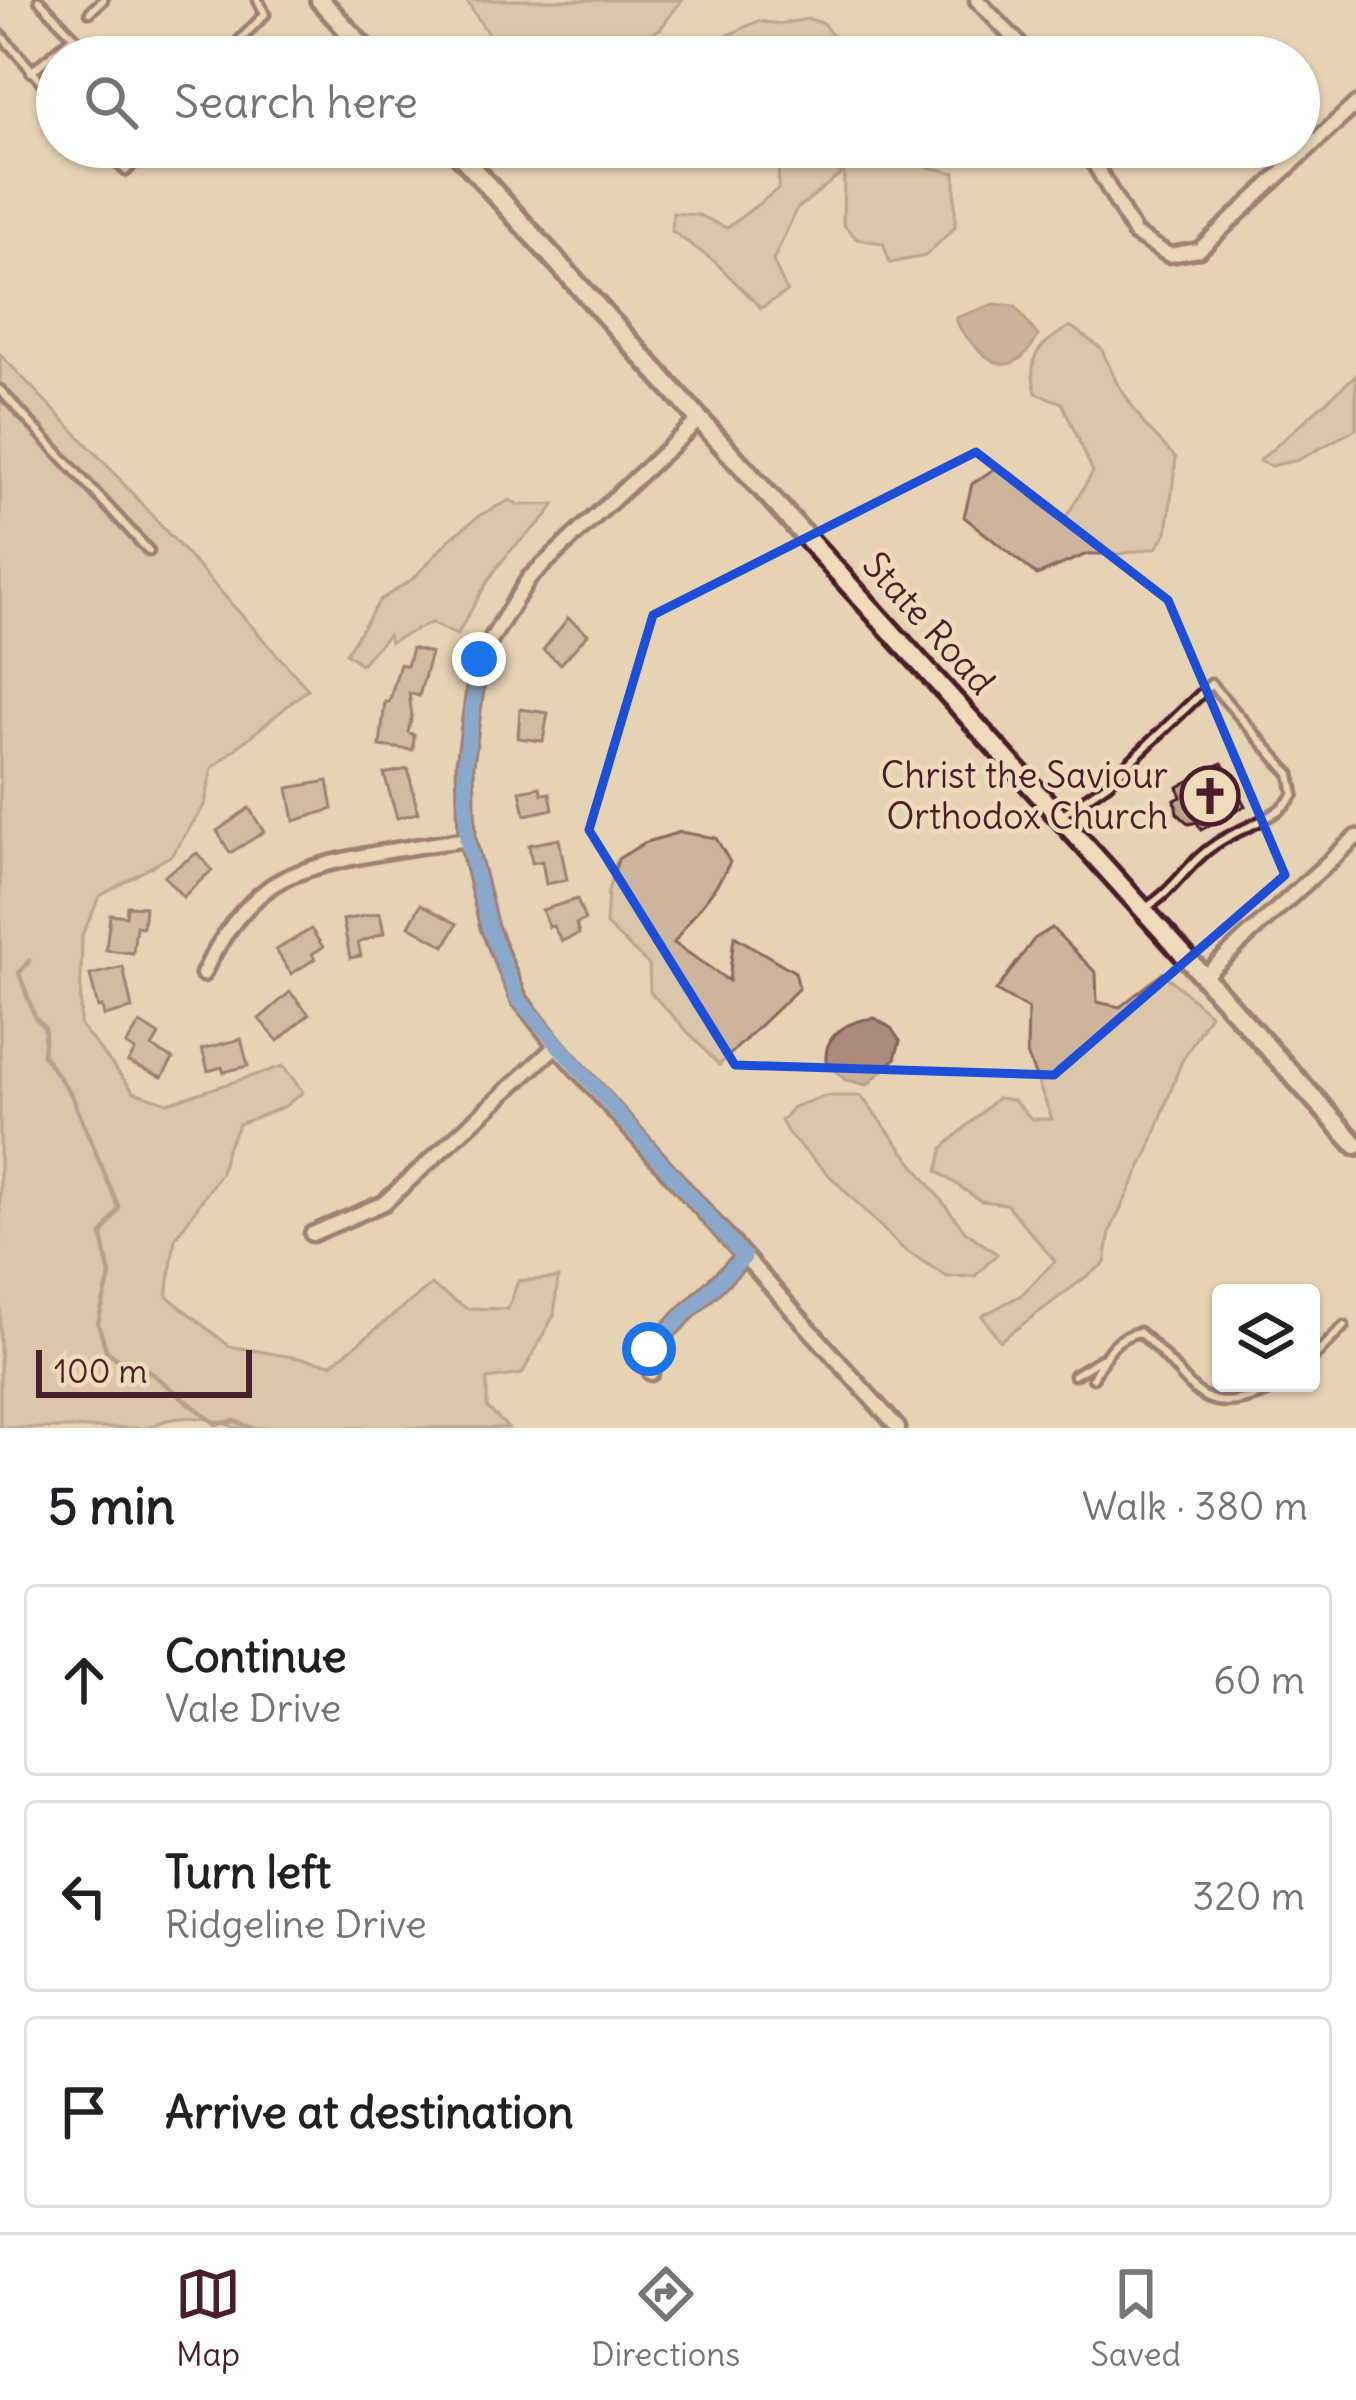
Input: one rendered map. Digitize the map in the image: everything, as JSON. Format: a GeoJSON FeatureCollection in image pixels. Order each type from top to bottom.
{"type":"FeatureCollection","features":[{"type":"Feature","properties":{"kind":"main road"},"geometry":{"type":"LineString","coordinates":[[320,0],[353,36]]}},
{"type":"Feature","properties":{"kind":"main road","name":"State Road"},"geometry":{"type":"LineString","coordinates":[[472,168],[1356,1145]]}},
{"type":"Feature","properties":{"kind":"street"},"geometry":{"type":"LineString","coordinates":[[977,0],[1012,36]]}},
{"type":"Feature","properties":{"kind":"street"},"geometry":{"type":"LineString","coordinates":[[1320,137],[1356,104]]}},
{"type":"Feature","properties":{"kind":"street"},"geometry":{"type":"LineString","coordinates":[[1096,168],[1135,234],[1169,255],[1199,250],[1287,168]]}},
{"type":"Feature","properties":{"kind":"street"},"geometry":{"type":"LineString","coordinates":[[700,419],[529,578],[479,659],[465,764],[467,839],[489,927],[518,999],[898,1428]]}},
{"type":"Feature","properties":{"kind":"street"},"geometry":{"type":"LineString","coordinates":[[1204,976],[1356,837]]}},
{"type":"Feature","properties":{"kind":"street"},"geometry":{"type":"LineString","coordinates":[[203,974],[220,936],[273,884],[344,860],[467,839]]}},
{"type":"Feature","properties":{"kind":"street"},"geometry":{"type":"LineString","coordinates":[[311,1234],[384,1203],[556,1046]]}},
{"type":"Feature","properties":{"kind":"street"},"geometry":{"type":"LineString","coordinates":[[651,1372],[649,1349],[744,1257]]}},
{"type":"Feature","properties":{"kind":"lane"},"geometry":{"type":"LineString","coordinates":[[38,0],[70,36]]}},
{"type":"Feature","properties":{"kind":"lane"},"geometry":{"type":"LineString","coordinates":[[90,12],[103,0]]}},
{"type":"Feature","properties":{"kind":"lane"},"geometry":{"type":"LineString","coordinates":[[244,36],[265,14],[258,0]]}},
{"type":"Feature","properties":{"kind":"lane"},"geometry":{"type":"LineString","coordinates":[[0,34],[36,77]]}},
{"type":"Feature","properties":{"kind":"lane"},"geometry":{"type":"LineString","coordinates":[[31,72],[36,68]]}},
{"type":"Feature","properties":{"kind":"lane"},"geometry":{"type":"LineString","coordinates":[[0,391],[148,550]]}},
{"type":"Feature","properties":{"kind":"lane"},"geometry":{"type":"LineString","coordinates":[[1059,816],[1108,783],[1211,684],[1290,774],[1294,794],[1284,808],[1216,844],[1144,909]]}},
{"type":"Feature","properties":{"kind":"lane"},"geometry":{"type":"LineString","coordinates":[[1320,1351],[1344,1327]]}},
{"type":"Feature","properties":{"kind":"lane"},"geometry":{"type":"LineString","coordinates":[[1094,1378],[1121,1336],[1139,1332],[1188,1396]]}},
{"type":"Feature","properties":{"kind":"lane"},"geometry":{"type":"LineString","coordinates":[[1074,1375],[1104,1357]]}},
{"type":"Feature","properties":{"kind":"lane"},"geometry":{"type":"LineString","coordinates":[[1273,1397],[1278,1392]]}},
{"type":"Feature","properties":{"kind":"highlighted area"},"geometry":{"type":"Polygon","coordinates":[[[976,452],[1168,600],[1285,875],[1054,1075],[735,1065],[589,830],[653,615],[976,452]]]}},
{"type":"Feature","properties":{"kind":"shaded area"},"geometry":{"type":"Polygon","coordinates":[[[466,0],[682,0],[660,29],[646,36],[489,36],[466,0]]]}},
{"type":"Feature","properties":{"kind":"shaded area"},"geometry":{"type":"Polygon","coordinates":[[[808,19],[823,23],[833,36],[726,36],[758,21],[779,24],[808,19]]]}},
{"type":"Feature","properties":{"kind":"shaded area"},"geometry":{"type":"Polygon","coordinates":[[[779,168],[934,168],[955,173],[955,227],[925,256],[890,263],[883,243],[857,239],[843,224],[844,171],[796,210],[773,261],[787,292],[761,308],[715,262],[672,231],[673,213],[699,215],[727,228],[778,189],[779,168]]]}},
{"type":"Feature","properties":{"kind":"shaded area"},"geometry":{"type":"Polygon","coordinates":[[[994,304],[1015,306],[1038,336],[1015,362],[990,359],[957,322],[956,318],[994,304]]]}},
{"type":"Feature","properties":{"kind":"shaded area"},"geometry":{"type":"Polygon","coordinates":[[[1070,326],[1101,348],[1144,424],[1176,458],[1167,532],[1156,548],[1087,554],[1037,575],[964,517],[972,484],[997,467],[1063,522],[1093,472],[1062,403],[1036,393],[1033,379],[1038,352],[1070,326]]]}},
{"type":"Feature","properties":{"kind":"shaded area"},"geometry":{"type":"Polygon","coordinates":[[[0,354],[308,689],[212,768],[205,804],[172,855],[100,896],[82,935],[80,1025],[134,1092],[168,1103],[283,1066],[303,1092],[284,1107],[239,1124],[221,1173],[175,1239],[167,1296],[229,1346],[332,1364],[431,1285],[466,1308],[508,1309],[518,1281],[558,1278],[554,1315],[522,1374],[487,1379],[487,1407],[508,1428],[236,1428],[192,1418],[148,1428],[0,1428],[0,354]]]}},
{"type":"Feature","properties":{"kind":"shaded area"},"geometry":{"type":"Polygon","coordinates":[[[1356,375],[1356,429],[1298,460],[1271,466],[1259,461],[1356,375]]]}},
{"type":"Feature","properties":{"kind":"shaded area"},"geometry":{"type":"Polygon","coordinates":[[[510,500],[519,505],[555,504],[496,569],[457,635],[431,623],[390,642],[388,635],[361,664],[346,653],[380,600],[414,578],[480,515],[510,500]]]}},
{"type":"Feature","properties":{"kind":"shaded area"},"geometry":{"type":"Polygon","coordinates":[[[680,832],[716,838],[730,862],[674,943],[729,981],[734,936],[795,972],[799,988],[719,1065],[650,992],[649,965],[606,925],[608,891],[618,859],[644,843],[680,832]]]}},
{"type":"Feature","properties":{"kind":"shaded area"},"geometry":{"type":"Polygon","coordinates":[[[1052,928],[1096,973],[1097,1002],[1120,1007],[1163,973],[1210,1014],[1181,1063],[1149,1150],[1110,1231],[1105,1263],[1000,1341],[982,1316],[1021,1295],[1055,1261],[1006,1204],[981,1201],[937,1171],[943,1148],[997,1098],[1013,1100],[1032,1119],[1052,1119],[1027,1054],[1028,1009],[996,991],[1034,939],[1052,928]]]}},
{"type":"Feature","properties":{"kind":"shaded area"},"geometry":{"type":"Polygon","coordinates":[[[875,1018],[900,1041],[895,1059],[867,1085],[845,1080],[826,1061],[829,1043],[848,1025],[875,1018]]]}},
{"type":"Feature","properties":{"kind":"shaded area"},"geometry":{"type":"Polygon","coordinates":[[[825,1096],[861,1096],[965,1231],[997,1254],[975,1276],[947,1277],[902,1248],[789,1135],[781,1121],[793,1107],[825,1096]]]}},
{"type":"Feature","properties":{"kind":"building"},"geometry":{"type":"Polygon","coordinates":[[[568,618],[588,634],[561,664],[543,650],[568,618]]]}},
{"type":"Feature","properties":{"kind":"building"},"geometry":{"type":"Polygon","coordinates":[[[412,648],[431,653],[419,696],[409,693],[408,732],[414,735],[413,750],[380,746],[385,702],[412,648]]]}},
{"type":"Feature","properties":{"kind":"building"},"geometry":{"type":"Polygon","coordinates":[[[520,709],[548,713],[543,741],[518,738],[520,709]]]}},
{"type":"Feature","properties":{"kind":"building","name":"Christ the Saviour Orthodox Church"},"geometry":{"type":"Polygon","coordinates":[[[1222,763],[1245,806],[1201,830],[1197,822],[1189,824],[1177,813],[1178,787],[1222,763]]]}},
{"type":"Feature","properties":{"kind":"building"},"geometry":{"type":"Polygon","coordinates":[[[408,769],[418,813],[397,818],[384,774],[408,769]]]}},
{"type":"Feature","properties":{"kind":"building"},"geometry":{"type":"Polygon","coordinates":[[[328,781],[333,809],[294,821],[288,788],[328,781]]]}},
{"type":"Feature","properties":{"kind":"building"},"geometry":{"type":"Polygon","coordinates":[[[540,787],[542,794],[550,793],[553,809],[525,815],[520,791],[540,787]]]}},
{"type":"Feature","properties":{"kind":"building"},"geometry":{"type":"Polygon","coordinates":[[[249,808],[264,832],[230,853],[217,831],[249,808]]]}},
{"type":"Feature","properties":{"kind":"building"},"geometry":{"type":"Polygon","coordinates":[[[559,839],[567,880],[546,884],[542,861],[532,863],[529,845],[559,839]]]}},
{"type":"Feature","properties":{"kind":"building"},"geometry":{"type":"Polygon","coordinates":[[[197,853],[212,870],[183,897],[164,876],[197,853]]]}},
{"type":"Feature","properties":{"kind":"building"},"geometry":{"type":"Polygon","coordinates":[[[577,899],[585,920],[576,924],[579,934],[562,941],[542,910],[577,899]]]}},
{"type":"Feature","properties":{"kind":"building"},"geometry":{"type":"Polygon","coordinates":[[[421,904],[457,924],[445,946],[409,926],[421,904]]]}},
{"type":"Feature","properties":{"kind":"building"},"geometry":{"type":"Polygon","coordinates":[[[127,906],[145,907],[143,927],[136,926],[133,953],[106,950],[110,914],[126,916],[127,906]]]}},
{"type":"Feature","properties":{"kind":"building"},"geometry":{"type":"Polygon","coordinates":[[[380,913],[384,933],[358,943],[361,956],[350,958],[343,920],[380,913]]]}},
{"type":"Feature","properties":{"kind":"building"},"geometry":{"type":"Polygon","coordinates":[[[311,929],[323,947],[312,954],[315,959],[291,974],[276,950],[311,929]]]}},
{"type":"Feature","properties":{"kind":"building"},"geometry":{"type":"Polygon","coordinates":[[[123,967],[132,1009],[104,1016],[90,975],[123,967]]]}},
{"type":"Feature","properties":{"kind":"building"},"geometry":{"type":"Polygon","coordinates":[[[290,992],[309,1014],[278,1041],[259,1019],[290,992]]]}},
{"type":"Feature","properties":{"kind":"building"},"geometry":{"type":"Polygon","coordinates":[[[140,1023],[159,1035],[152,1047],[173,1059],[162,1077],[128,1062],[135,1051],[126,1045],[140,1023]]]}},
{"type":"Feature","properties":{"kind":"building"},"geometry":{"type":"Polygon","coordinates":[[[241,1039],[248,1066],[208,1071],[202,1049],[241,1039]]]}},
{"type":"Feature","properties":{"kind":"waterway"},"geometry":{"type":"LineString","coordinates":[[29,961],[19,973],[35,1017],[45,1028],[43,1055],[71,1094],[119,1208],[102,1235],[110,1276],[98,1323],[106,1350],[117,1359],[141,1365],[216,1424],[235,1421],[252,1428]]}},
{"type":"Feature","properties":{"kind":"place","name":"Christ the Saviour Orthodox Church"},"geometry":{"type":"Point","coordinates":[1210,796]}},
{"type":"Feature","properties":{"kind":"route"},"geometry":{"type":"LineString","coordinates":[[479,659],[465,764],[467,839],[489,927],[518,999],[744,1257],[649,1349]]}}]}
